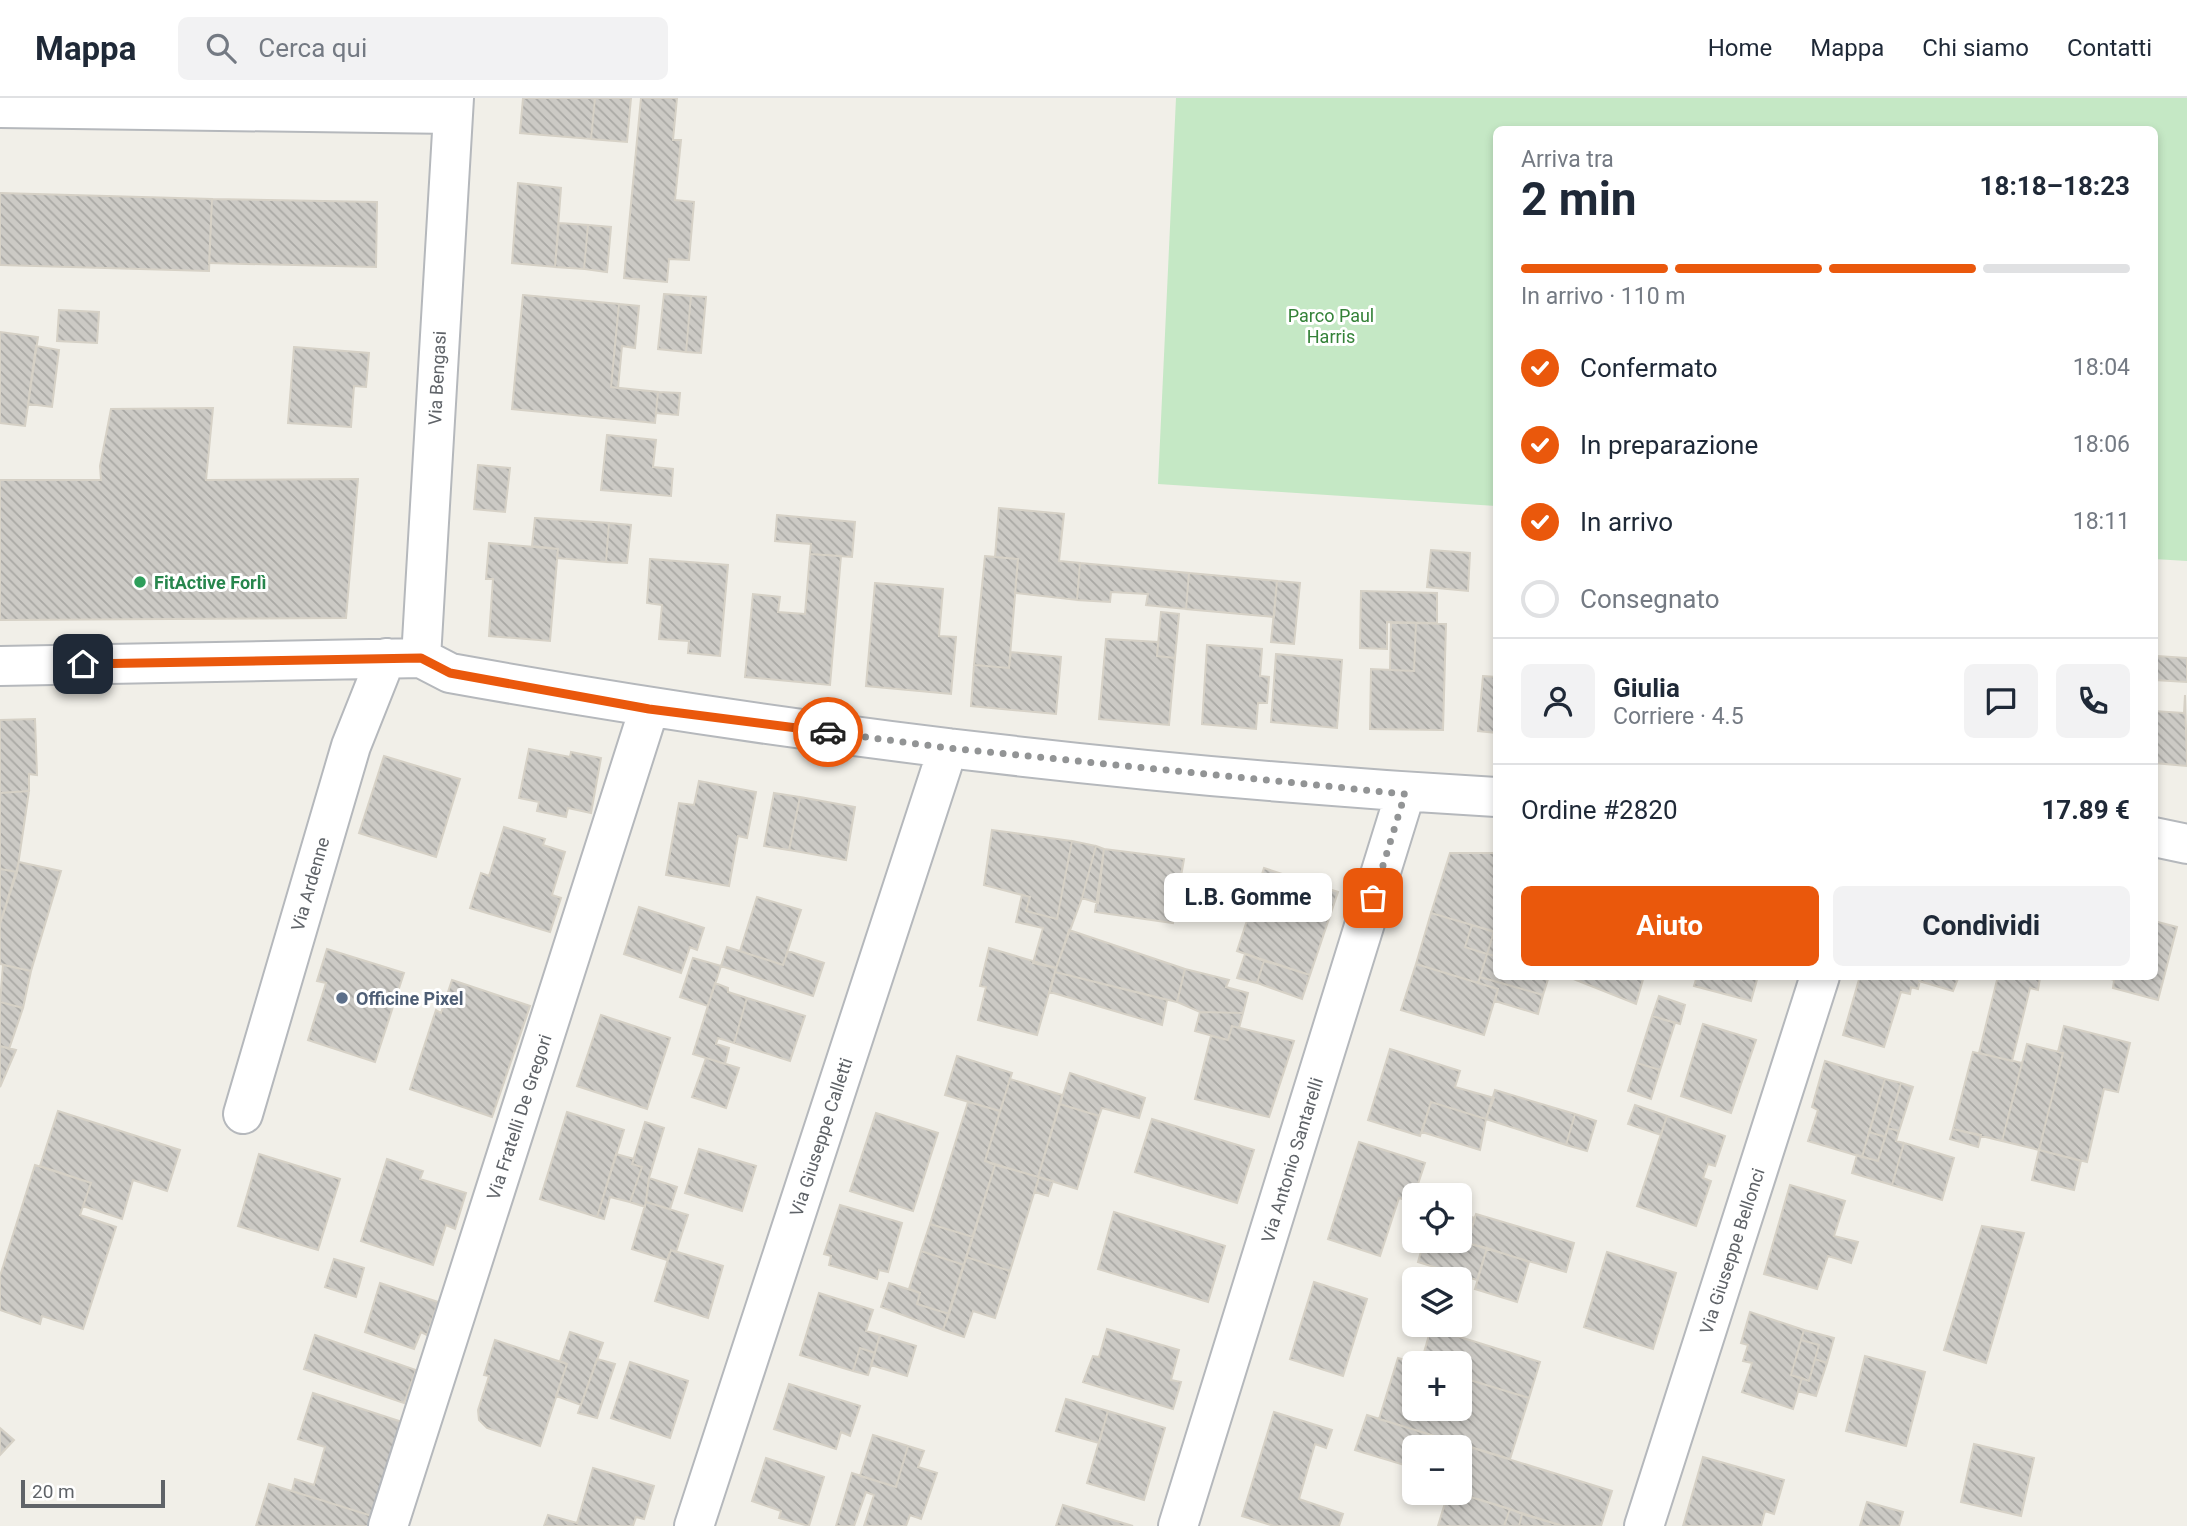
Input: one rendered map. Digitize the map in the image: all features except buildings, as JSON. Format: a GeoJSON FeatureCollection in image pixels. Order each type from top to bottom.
{"type":"FeatureCollection","features":[{"type":"Feature","properties":{"kind":"street"},"geometry":{"type":"LineString","coordinates":[[0,108],[454,106]]}},
{"type":"Feature","properties":{"kind":"street","name":"Via Bengasi"},"geometry":{"type":"LineString","coordinates":[[403,658],[454,106]]}},
{"type":"Feature","properties":{"kind":"street"},"geometry":{"type":"LineString","coordinates":[[0,666],[403,658],[450,673],[649,709],[948,748],[1405,794],[1493,797]]}},
{"type":"Feature","properties":{"kind":"street","name":"Via Ardenne"},"geometry":{"type":"LineString","coordinates":[[243,1114],[351,746],[403,658]]}},
{"type":"Feature","properties":{"kind":"street","name":"Via Fratelli De Gregori"},"geometry":{"type":"LineString","coordinates":[[388,1526],[649,709]]}},
{"type":"Feature","properties":{"kind":"street","name":"Via Giuseppe Calletti"},"geometry":{"type":"LineString","coordinates":[[694,1526],[948,748]]}},
{"type":"Feature","properties":{"kind":"street","name":"Via Antonio Santarelli"},"geometry":{"type":"LineString","coordinates":[[1178,1526],[1405,794]]}},
{"type":"Feature","properties":{"kind":"street"},"geometry":{"type":"LineString","coordinates":[[2158,837],[2187,844]]}},
{"type":"Feature","properties":{"kind":"street","name":"Via Giuseppe Bellonci"},"geometry":{"type":"LineString","coordinates":[[1644,1526],[1819,980]]}},
{"type":"Feature","properties":{"kind":"green space","name":"Parco Paul Harris"},"geometry":{"type":"Polygon","coordinates":[[[1176,98],[2187,98],[2187,561],[2158,559],[2158,126],[1493,126],[1493,506],[1158,484],[1176,98]]]}},
{"type":"Feature","properties":{"kind":"way so far"},"geometry":{"type":"LineString","coordinates":[[828,732],[948,748],[1405,794],[1373,898]]}},
{"type":"Feature","properties":{"kind":"place","name":"FitActive Forlì"},"geometry":{"type":"Point","coordinates":[140,582]}},
{"type":"Feature","properties":{"kind":"place","name":"L.B. Gomme"},"geometry":{"type":"Point","coordinates":[1373,898]}},
{"type":"Feature","properties":{"kind":"place","name":"Officine Pixel"},"geometry":{"type":"Point","coordinates":[342,998]}},
{"type":"Feature","properties":{"kind":"route"},"geometry":{"type":"LineString","coordinates":[[83,664],[421,658],[450,673],[649,709],[828,732]]}}]}
